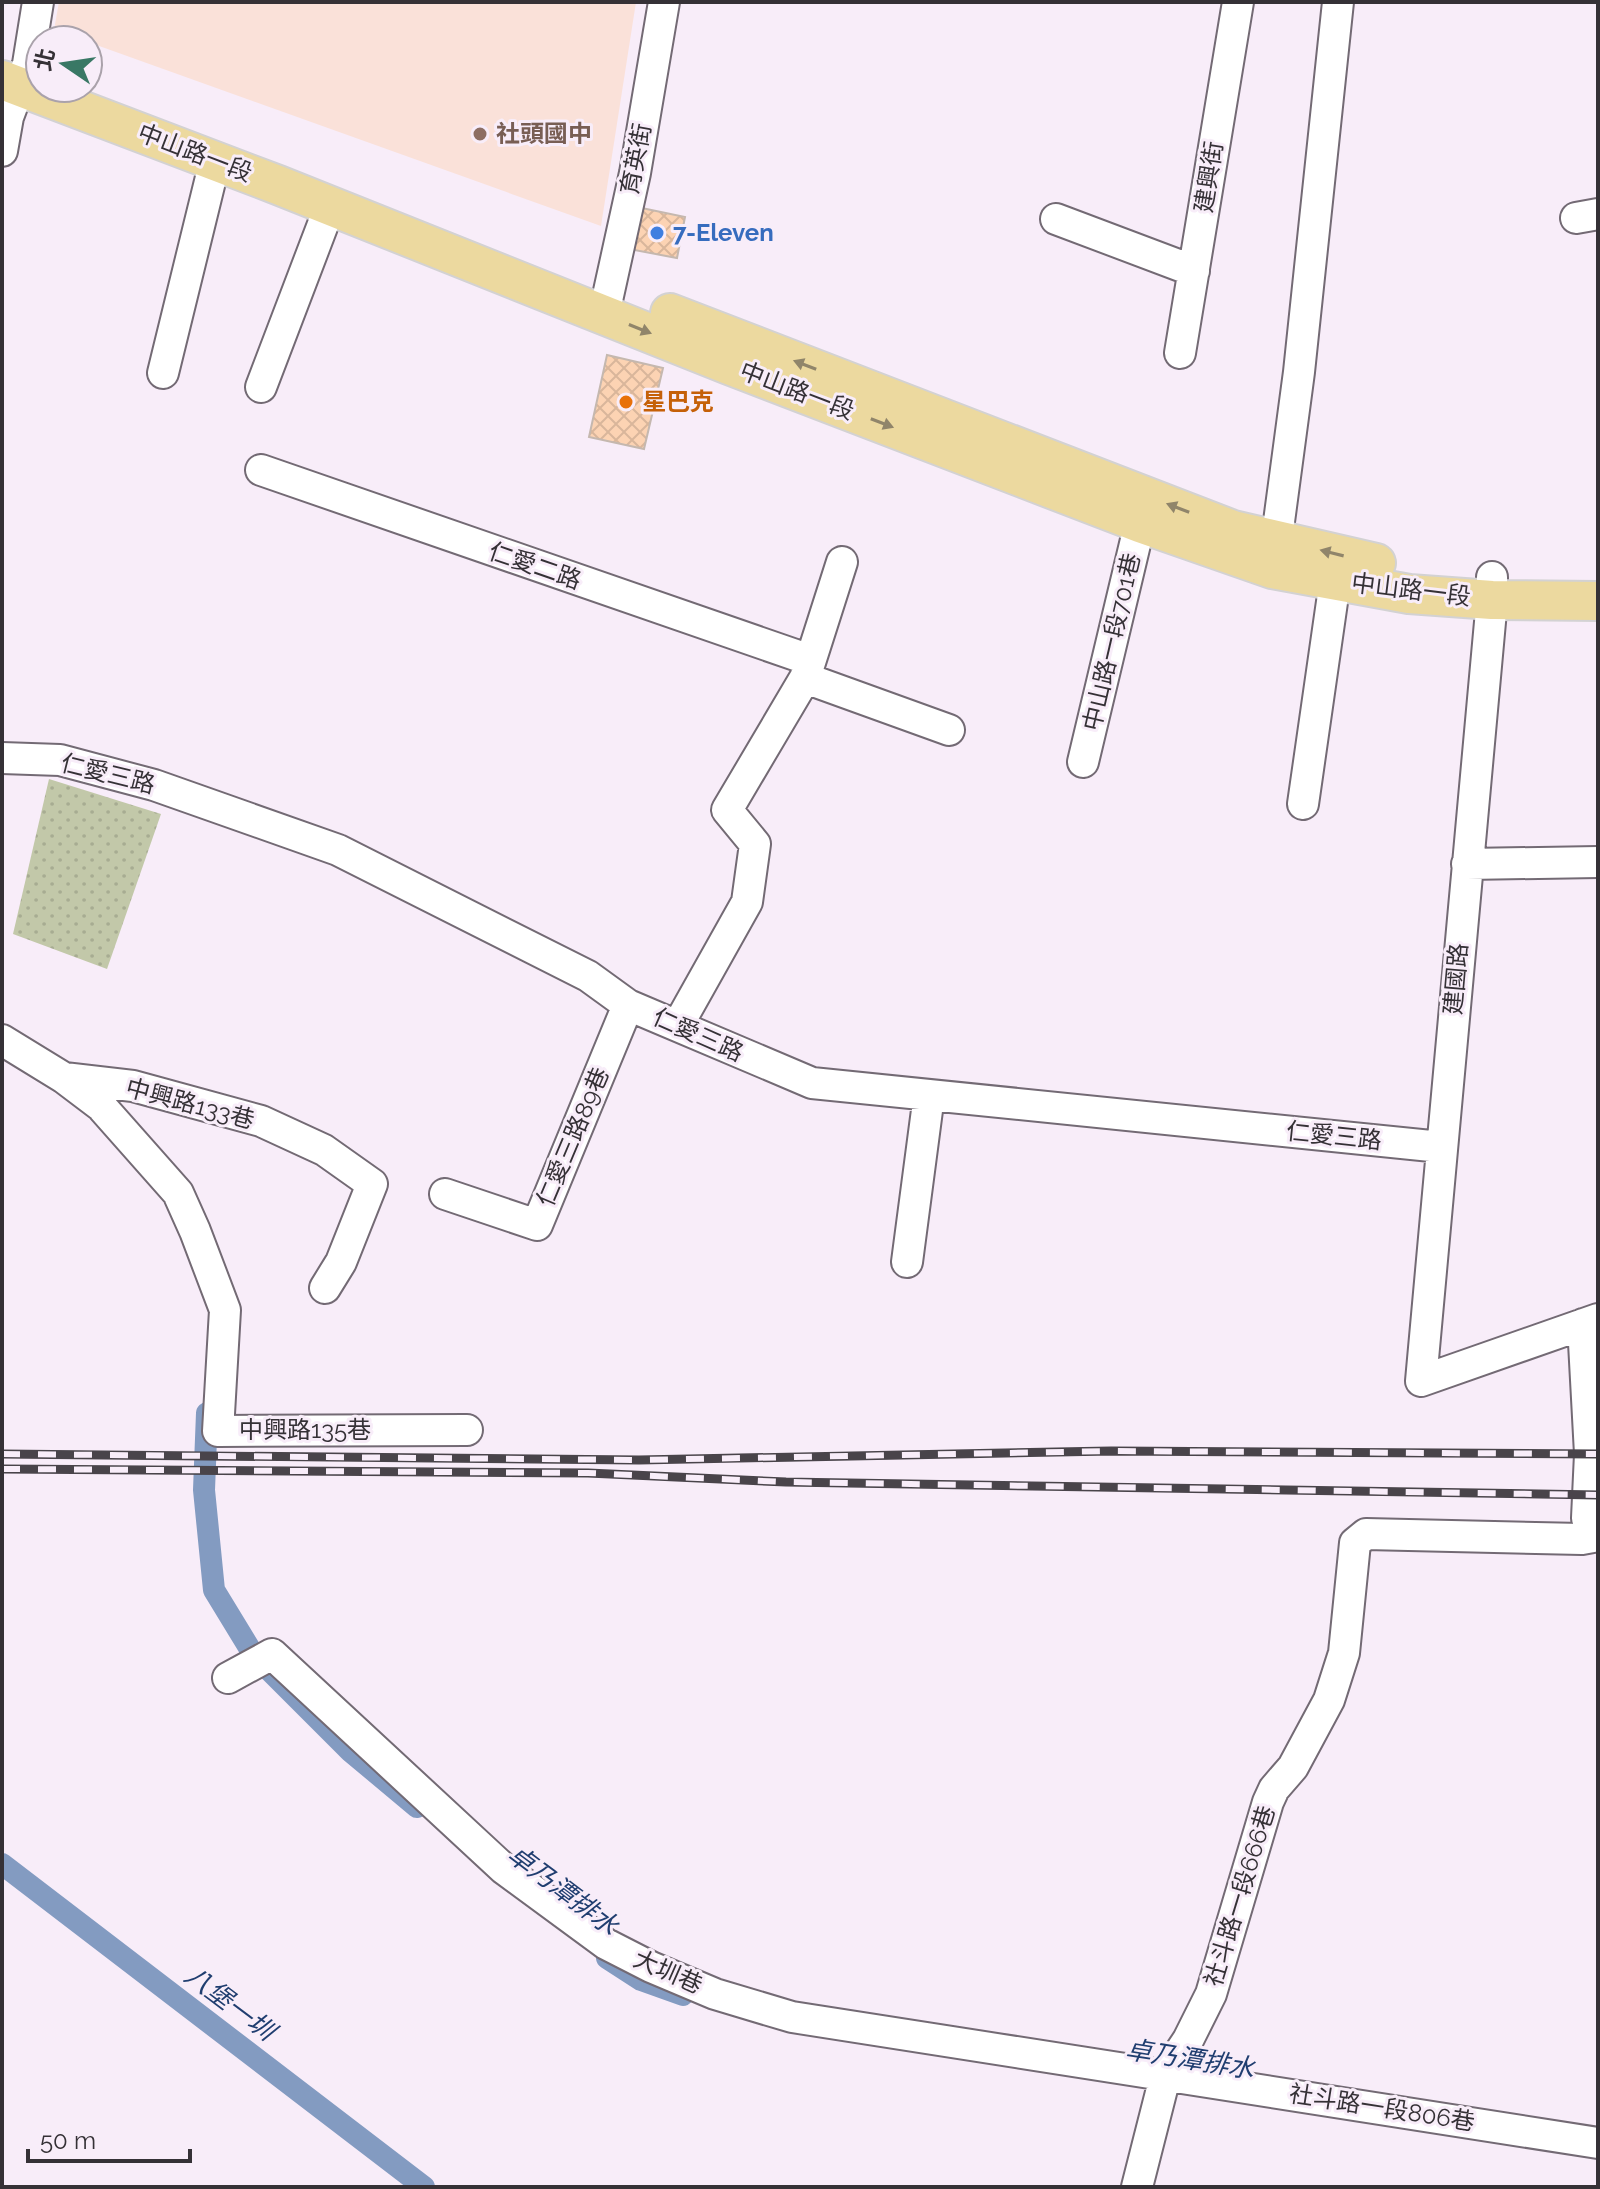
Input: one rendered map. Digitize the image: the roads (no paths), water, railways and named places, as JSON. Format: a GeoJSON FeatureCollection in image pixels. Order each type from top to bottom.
{"type":"FeatureCollection","features":[{"type":"Feature","properties":{"kind":"main road","name":"中山路一段"},"geometry":{"type":"LineString","coordinates":[[18,71],[215,161],[330,206],[606,302],[1233,530],[1275,555],[1335,581],[1409,594],[1598,579]]}},
{"type":"Feature","properties":{"kind":"main road","name":"中山路一段"},"geometry":{"type":"LineString","coordinates":[[104,95],[1140,523],[1275,555],[1363,561],[1492,588],[1598,601]]}},
{"type":"Feature","properties":{"kind":"street"},"geometry":{"type":"LineString","coordinates":[[2,151],[18,71],[38,2]]}},
{"type":"Feature","properties":{"kind":"street","name":"育英街"},"geometry":{"type":"LineString","coordinates":[[606,302],[635,173],[664,2]]}},
{"type":"Feature","properties":{"kind":"street","name":"建興街"},"geometry":{"type":"LineString","coordinates":[[1180,353],[1238,2]]}},
{"type":"Feature","properties":{"kind":"street"},"geometry":{"type":"LineString","coordinates":[[1275,555],[1338,2]]}},
{"type":"Feature","properties":{"kind":"street"},"geometry":{"type":"LineString","coordinates":[[163,373],[215,161]]}},
{"type":"Feature","properties":{"kind":"street"},"geometry":{"type":"LineString","coordinates":[[261,387],[330,206]]}},
{"type":"Feature","properties":{"kind":"street"},"geometry":{"type":"LineString","coordinates":[[1056,219],[1194,271]]}},
{"type":"Feature","properties":{"kind":"street","name":"仁愛二路"},"geometry":{"type":"LineString","coordinates":[[261,470],[807,669],[949,730]]}},
{"type":"Feature","properties":{"kind":"street","name":"中山路一段701巷"},"geometry":{"type":"LineString","coordinates":[[1083,762],[1140,523]]}},
{"type":"Feature","properties":{"kind":"street"},"geometry":{"type":"LineString","coordinates":[[678,1025],[747,902],[755,844],[727,810],[807,669],[842,562]]}},
{"type":"Feature","properties":{"kind":"street"},"geometry":{"type":"LineString","coordinates":[[1303,804],[1335,581]]}},
{"type":"Feature","properties":{"kind":"street","name":"建國路"},"geometry":{"type":"LineString","coordinates":[[1492,588],[1421,1381],[1590,1321]]}},
{"type":"Feature","properties":{"kind":"street","name":"仁愛三路"},"geometry":{"type":"LineString","coordinates":[[2,758],[60,760],[154,785],[338,850],[588,976],[628,1005],[812,1083],[1441,1147]]}},
{"type":"Feature","properties":{"kind":"street"},"geometry":{"type":"LineString","coordinates":[[1467,864],[1598,862]]}},
{"type":"Feature","properties":{"kind":"street","name":"仁愛三路89巷"},"geometry":{"type":"LineString","coordinates":[[445,1194],[537,1225],[628,1005]]}},
{"type":"Feature","properties":{"kind":"street","name":"中興路133巷"},"geometry":{"type":"LineString","coordinates":[[2,1040],[64,1078],[133,1086],[261,1121],[324,1150],[372,1184],[341,1262],[325,1288]]}},
{"type":"Feature","properties":{"kind":"street","name":"中興路135巷"},"geometry":{"type":"LineString","coordinates":[[64,1078],[101,1106],[178,1193],[195,1231],[225,1310],[218,1431],[467,1430]]}},
{"type":"Feature","properties":{"kind":"street"},"geometry":{"type":"LineString","coordinates":[[907,1262],[929,1095]]}},
{"type":"Feature","properties":{"kind":"street"},"geometry":{"type":"LineString","coordinates":[[1590,1321],[1587,1518],[1598,1524]]}},
{"type":"Feature","properties":{"kind":"street","name":"社斗路一段666巷"},"geometry":{"type":"LineString","coordinates":[[1164,2083],[1211,1994],[1268,1802],[1274,1789],[1293,1767],[1329,1700],[1344,1653],[1355,1543],[1366,1534],[1379,1533],[1582,1539],[1598,1536]]}},
{"type":"Feature","properties":{"kind":"street","name":"大圳巷"},"geometry":{"type":"LineString","coordinates":[[228,1678],[272,1654],[504,1869],[606,1944],[651,1967],[715,1994],[792,2017],[1164,2083]]}},
{"type":"Feature","properties":{"kind":"street"},"geometry":{"type":"LineString","coordinates":[[1137,2187],[1164,2083]]}},
{"type":"Feature","properties":{"kind":"street","name":"社斗路一段806巷"},"geometry":{"type":"LineString","coordinates":[[1164,2083],[1598,2143]]}},
{"type":"Feature","properties":{"kind":"waterway","name":"卓乃潭排水"},"geometry":{"type":"LineString","coordinates":[[207,1413],[204,1490],[214,1590],[253,1654],[350,1751],[417,1807]]}},
{"type":"Feature","properties":{"kind":"waterway","name":"八堡一圳"},"geometry":{"type":"LineString","coordinates":[[2,1864],[424,2187]]}},
{"type":"Feature","properties":{"kind":"waterway","name":"卓乃潭排水"},"geometry":{"type":"LineString","coordinates":[[607,1958],[641,1980],[683,1995]]}},
{"type":"Feature","properties":{"kind":"railway"},"geometry":{"type":"LineString","coordinates":[[2,1454],[639,1460],[1111,1451],[1598,1454]]}},
{"type":"Feature","properties":{"kind":"railway"},"geometry":{"type":"LineString","coordinates":[[2,1469],[588,1473],[786,1482],[1598,1495]]}},
{"type":"Feature","properties":{"kind":"place","name":"社頭國中"},"geometry":{"type":"Point","coordinates":[480,134]}},
{"type":"Feature","properties":{"kind":"place","name":"7-Eleven"},"geometry":{"type":"Point","coordinates":[657,233]}},
{"type":"Feature","properties":{"kind":"place","name":"星巴克"},"geometry":{"type":"Point","coordinates":[626,402]}}]}
